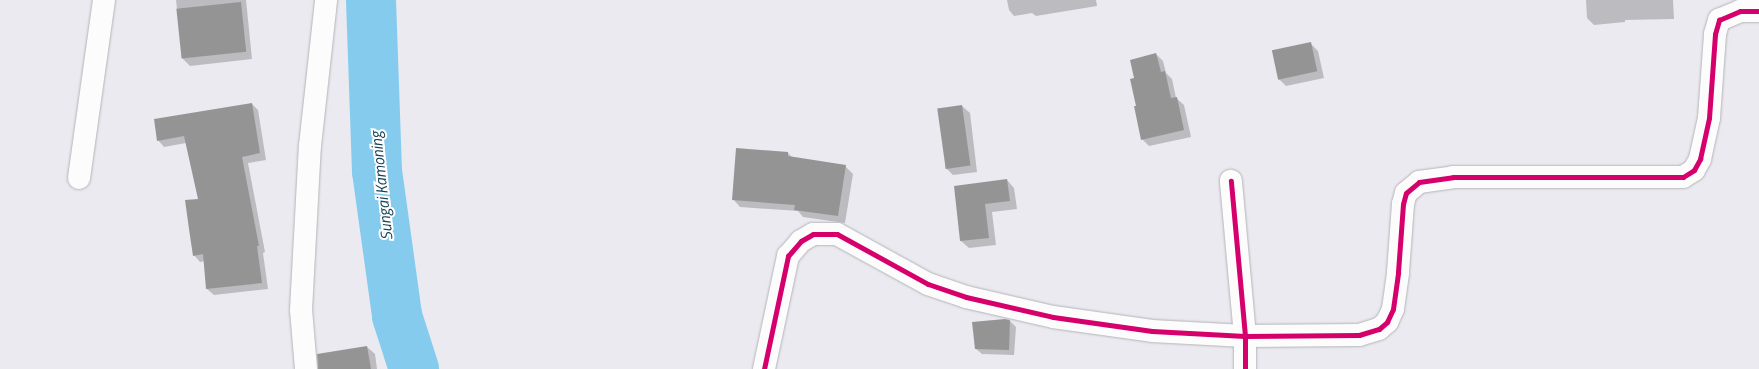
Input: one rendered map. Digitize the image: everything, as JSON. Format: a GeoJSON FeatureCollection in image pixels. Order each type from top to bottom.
{"type":"FeatureCollection","features":[{"type":"Feature","properties":{"kind":"street"},"geometry":{"type":"LineString","coordinates":[[79,178],[104,0]]}},
{"type":"Feature","properties":{"kind":"street"},"geometry":{"type":"LineString","coordinates":[[306,369],[301,310],[310,146],[326,0]]}},
{"type":"Feature","properties":{"kind":"street"},"geometry":{"type":"LineString","coordinates":[[764,369],[788,256],[801,241],[813,234],[837,234],[928,284],[966,297],[1053,317],[1152,331],[1245,336],[1359,335],[1379,329],[1387,322],[1392,309],[1398,272],[1403,204],[1406,193],[1418,182],[1453,177],[1683,178],[1694,170],[1700,159],[1709,118],[1715,34],[1719,20],[1740,11],[1759,11]]}},
{"type":"Feature","properties":{"kind":"street"},"geometry":{"type":"LineString","coordinates":[[1232,181],[1245,336],[1246,369]]}},
{"type":"Feature","properties":{"kind":"building"},"geometry":{"type":"Polygon","coordinates":[[[241,2],[246,52],[182,59],[176,9],[241,2]]]}},
{"type":"Feature","properties":{"kind":"building"},"geometry":{"type":"Polygon","coordinates":[[[1311,42],[1317,71],[1278,80],[1272,50],[1311,42]]]}},
{"type":"Feature","properties":{"kind":"building"},"geometry":{"type":"Polygon","coordinates":[[[1156,53],[1161,72],[1165,71],[1171,98],[1177,97],[1184,130],[1141,140],[1130,79],[1134,78],[1130,60],[1156,53]]]}},
{"type":"Feature","properties":{"kind":"building"},"geometry":{"type":"Polygon","coordinates":[[[252,103],[260,153],[242,157],[259,246],[257,246],[262,283],[206,289],[203,254],[193,256],[189,229],[185,200],[198,199],[184,136],[157,141],[154,119],[252,103]]]}},
{"type":"Feature","properties":{"kind":"building"},"geometry":{"type":"Polygon","coordinates":[[[962,105],[970,165],[946,169],[937,108],[962,105]]]}},
{"type":"Feature","properties":{"kind":"building"},"geometry":{"type":"Polygon","coordinates":[[[736,148],[788,152],[788,156],[846,165],[838,216],[794,210],[795,205],[732,200],[736,148]]]}},
{"type":"Feature","properties":{"kind":"building"},"geometry":{"type":"Polygon","coordinates":[[[1007,179],[1010,201],[985,204],[989,238],[960,241],[954,186],[1007,179]]]}},
{"type":"Feature","properties":{"kind":"building"},"geometry":{"type":"Polygon","coordinates":[[[1005,319],[1010,320],[1009,350],[975,349],[972,322],[1005,319]]]}},
{"type":"Feature","properties":{"kind":"building"},"geometry":{"type":"Polygon","coordinates":[[[367,346],[371,369],[318,369],[317,354],[367,346]]]}},
{"type":"Feature","properties":{"kind":"waterway","name":"Sungai Kamoning"},"geometry":{"type":"LineString","coordinates":[[371,0],[377,171],[397,316],[414,369]]}},
{"type":"Feature","properties":{"kind":"cycle path"},"geometry":{"type":"LineString","coordinates":[[1245,369],[1245,336],[1359,335],[1379,329],[1387,322],[1393,309],[1398,272],[1403,204],[1406,193],[1419,182],[1453,177],[1683,177],[1694,170],[1700,159],[1709,118],[1715,34],[1719,20],[1740,11],[1759,11]]}},
{"type":"Feature","properties":{"kind":"cycle path"},"geometry":{"type":"LineString","coordinates":[[764,369],[788,256],[801,241],[813,234],[837,234],[928,284],[966,297],[1053,317],[1152,331],[1245,336],[1231,181]]}}]}
